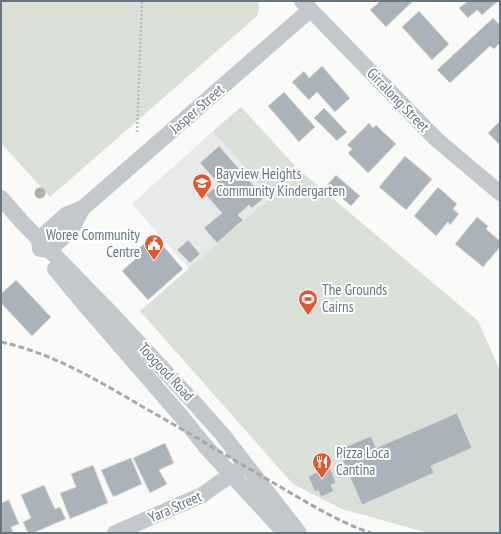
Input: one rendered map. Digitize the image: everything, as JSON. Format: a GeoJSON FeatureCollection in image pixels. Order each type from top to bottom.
{"type":"FeatureCollection","features":[{"type":"Feature","properties":{"kind":"street","name":"Girralong Street"},"geometry":{"type":"LineString","coordinates":[[306,5],[436,139],[500,193]]}},
{"type":"Feature","properties":{"kind":"street","name":"Jasper Street"},"geometry":{"type":"LineString","coordinates":[[43,246],[66,215],[83,208],[306,5]]}},
{"type":"Feature","properties":{"kind":"street","name":"Toogood Road"},"geometry":{"type":"LineString","coordinates":[[1,198],[43,246],[109,311],[194,402],[217,428],[299,533]]}},
{"type":"Feature","properties":{"kind":"street","name":"Toogood Road"},"geometry":{"type":"LineString","coordinates":[[43,246],[84,304],[172,404],[231,476],[285,533]]}},
{"type":"Feature","properties":{"kind":"street","name":"Yara Street"},"geometry":{"type":"LineString","coordinates":[[115,533],[202,495],[231,476],[245,464]]}},
{"type":"Feature","properties":{"kind":"path"},"geometry":{"type":"LineString","coordinates":[[137,132],[140,89],[142,1]]}},
{"type":"Feature","properties":{"kind":"shaded area"},"geometry":{"type":"Polygon","coordinates":[[[1,1],[256,1],[259,4],[259,10],[257,16],[50,197],[1,143],[1,1]]]}},
{"type":"Feature","properties":{"kind":"shaded area","name":"The Grounds Cairns"},"geometry":{"type":"Polygon","coordinates":[[[241,107],[298,169],[478,321],[499,368],[500,533],[428,533],[342,509],[293,484],[140,311],[271,197],[213,131],[241,107]]]}},
{"type":"Feature","properties":{"kind":"shaded area","name":"Bayview Heights Community Kindergarten"},"geometry":{"type":"Polygon","coordinates":[[[213,131],[271,197],[190,270],[132,204],[213,131]]]}},
{"type":"Feature","properties":{"kind":"building"},"geometry":{"type":"Polygon","coordinates":[[[380,1],[413,1],[386,27],[370,10],[380,1]]]}},
{"type":"Feature","properties":{"kind":"building"},"geometry":{"type":"Polygon","coordinates":[[[468,1],[498,1],[482,15],[477,10],[468,18],[459,8],[468,1]]]}},
{"type":"Feature","properties":{"kind":"building"},"geometry":{"type":"Polygon","coordinates":[[[419,11],[449,44],[432,60],[402,27],[419,11]]]}},
{"type":"Feature","properties":{"kind":"building"},"geometry":{"type":"Polygon","coordinates":[[[493,18],[500,25],[500,43],[494,49],[490,46],[450,83],[437,70],[493,18]]]}},
{"type":"Feature","properties":{"kind":"building"},"geometry":{"type":"Polygon","coordinates":[[[322,66],[350,98],[335,112],[317,92],[309,100],[292,82],[304,71],[309,78],[322,66]]]}},
{"type":"Feature","properties":{"kind":"building"},"geometry":{"type":"Polygon","coordinates":[[[284,92],[315,127],[299,142],[268,106],[284,92]]]}},
{"type":"Feature","properties":{"kind":"building"},"geometry":{"type":"Polygon","coordinates":[[[324,108],[347,132],[337,141],[314,118],[324,108]]]}},
{"type":"Feature","properties":{"kind":"building"},"geometry":{"type":"Polygon","coordinates":[[[500,121],[500,145],[488,133],[500,121]]]}},
{"type":"Feature","properties":{"kind":"building"},"geometry":{"type":"Polygon","coordinates":[[[369,123],[373,128],[376,125],[396,144],[368,173],[348,153],[352,149],[347,145],[369,123]]]}},
{"type":"Feature","properties":{"kind":"building"},"geometry":{"type":"Polygon","coordinates":[[[219,146],[262,195],[261,196],[263,199],[252,208],[249,205],[238,215],[243,220],[217,243],[204,228],[222,213],[206,195],[219,184],[200,163],[219,146]]]}},
{"type":"Feature","properties":{"kind":"building"},"geometry":{"type":"Polygon","coordinates":[[[405,156],[432,179],[406,210],[379,187],[405,156]]]}},
{"type":"Feature","properties":{"kind":"building"},"geometry":{"type":"Polygon","coordinates":[[[336,175],[360,196],[351,206],[327,185],[336,175]]]}},
{"type":"Feature","properties":{"kind":"building"},"geometry":{"type":"Polygon","coordinates":[[[438,187],[457,204],[453,209],[459,214],[450,225],[448,222],[436,236],[414,216],[438,187]]]}},
{"type":"Feature","properties":{"kind":"building"},"geometry":{"type":"Polygon","coordinates":[[[477,217],[488,226],[486,229],[500,241],[500,247],[483,267],[455,244],[477,217]]]}},
{"type":"Feature","properties":{"kind":"building","name":"Woree Community Centre"},"geometry":{"type":"Polygon","coordinates":[[[154,235],[183,269],[148,300],[122,271],[142,253],[138,249],[154,235]]]}},
{"type":"Feature","properties":{"kind":"building"},"geometry":{"type":"Polygon","coordinates":[[[188,240],[200,254],[190,263],[177,250],[188,240]]]}},
{"type":"Feature","properties":{"kind":"building"},"geometry":{"type":"Polygon","coordinates":[[[16,280],[51,317],[32,336],[1,303],[1,294],[16,280]]]}},
{"type":"Feature","properties":{"kind":"building"},"geometry":{"type":"Polygon","coordinates":[[[457,413],[472,448],[431,466],[434,473],[362,505],[338,450],[371,436],[376,448],[457,413]]]}},
{"type":"Feature","properties":{"kind":"building"},"geometry":{"type":"Polygon","coordinates":[[[165,443],[174,463],[159,470],[167,484],[150,493],[133,458],[165,443]]]}},
{"type":"Feature","properties":{"kind":"building"},"geometry":{"type":"Polygon","coordinates":[[[131,458],[142,484],[113,497],[101,470],[131,458]]]}},
{"type":"Feature","properties":{"kind":"building"},"geometry":{"type":"Polygon","coordinates":[[[93,465],[108,503],[70,519],[60,493],[76,487],[71,474],[93,465]]]}},
{"type":"Feature","properties":{"kind":"building","name":"Pizza Loca Cantina"},"geometry":{"type":"Polygon","coordinates":[[[330,467],[336,483],[331,485],[334,491],[321,497],[318,490],[315,492],[308,476],[330,467]]]}},
{"type":"Feature","properties":{"kind":"building"},"geometry":{"type":"Polygon","coordinates":[[[44,485],[55,509],[60,507],[66,519],[33,533],[28,533],[23,522],[31,518],[21,495],[44,485]]]}},
{"type":"Feature","properties":{"kind":"building"},"geometry":{"type":"Polygon","coordinates":[[[9,500],[19,524],[11,527],[13,532],[1,533],[1,503],[9,500]]]}},
{"type":"Feature","properties":{"kind":"railway"},"geometry":{"type":"LineString","coordinates":[[1,342],[39,353],[75,369],[179,427],[337,519],[371,533]]}},
{"type":"Feature","properties":{"kind":"place","name":"Bayview Heights Community Kindergarten"},"geometry":{"type":"Point","coordinates":[202,200]}},
{"type":"Feature","properties":{"kind":"place","name":"Woree Community Centre"},"geometry":{"type":"Point","coordinates":[154,261]}},
{"type":"Feature","properties":{"kind":"place","name":"The Grounds Cairns"},"geometry":{"type":"Point","coordinates":[308,316]}},
{"type":"Feature","properties":{"kind":"place","name":"Pizza Loca Cantina"},"geometry":{"type":"Point","coordinates":[322,479]}}]}
